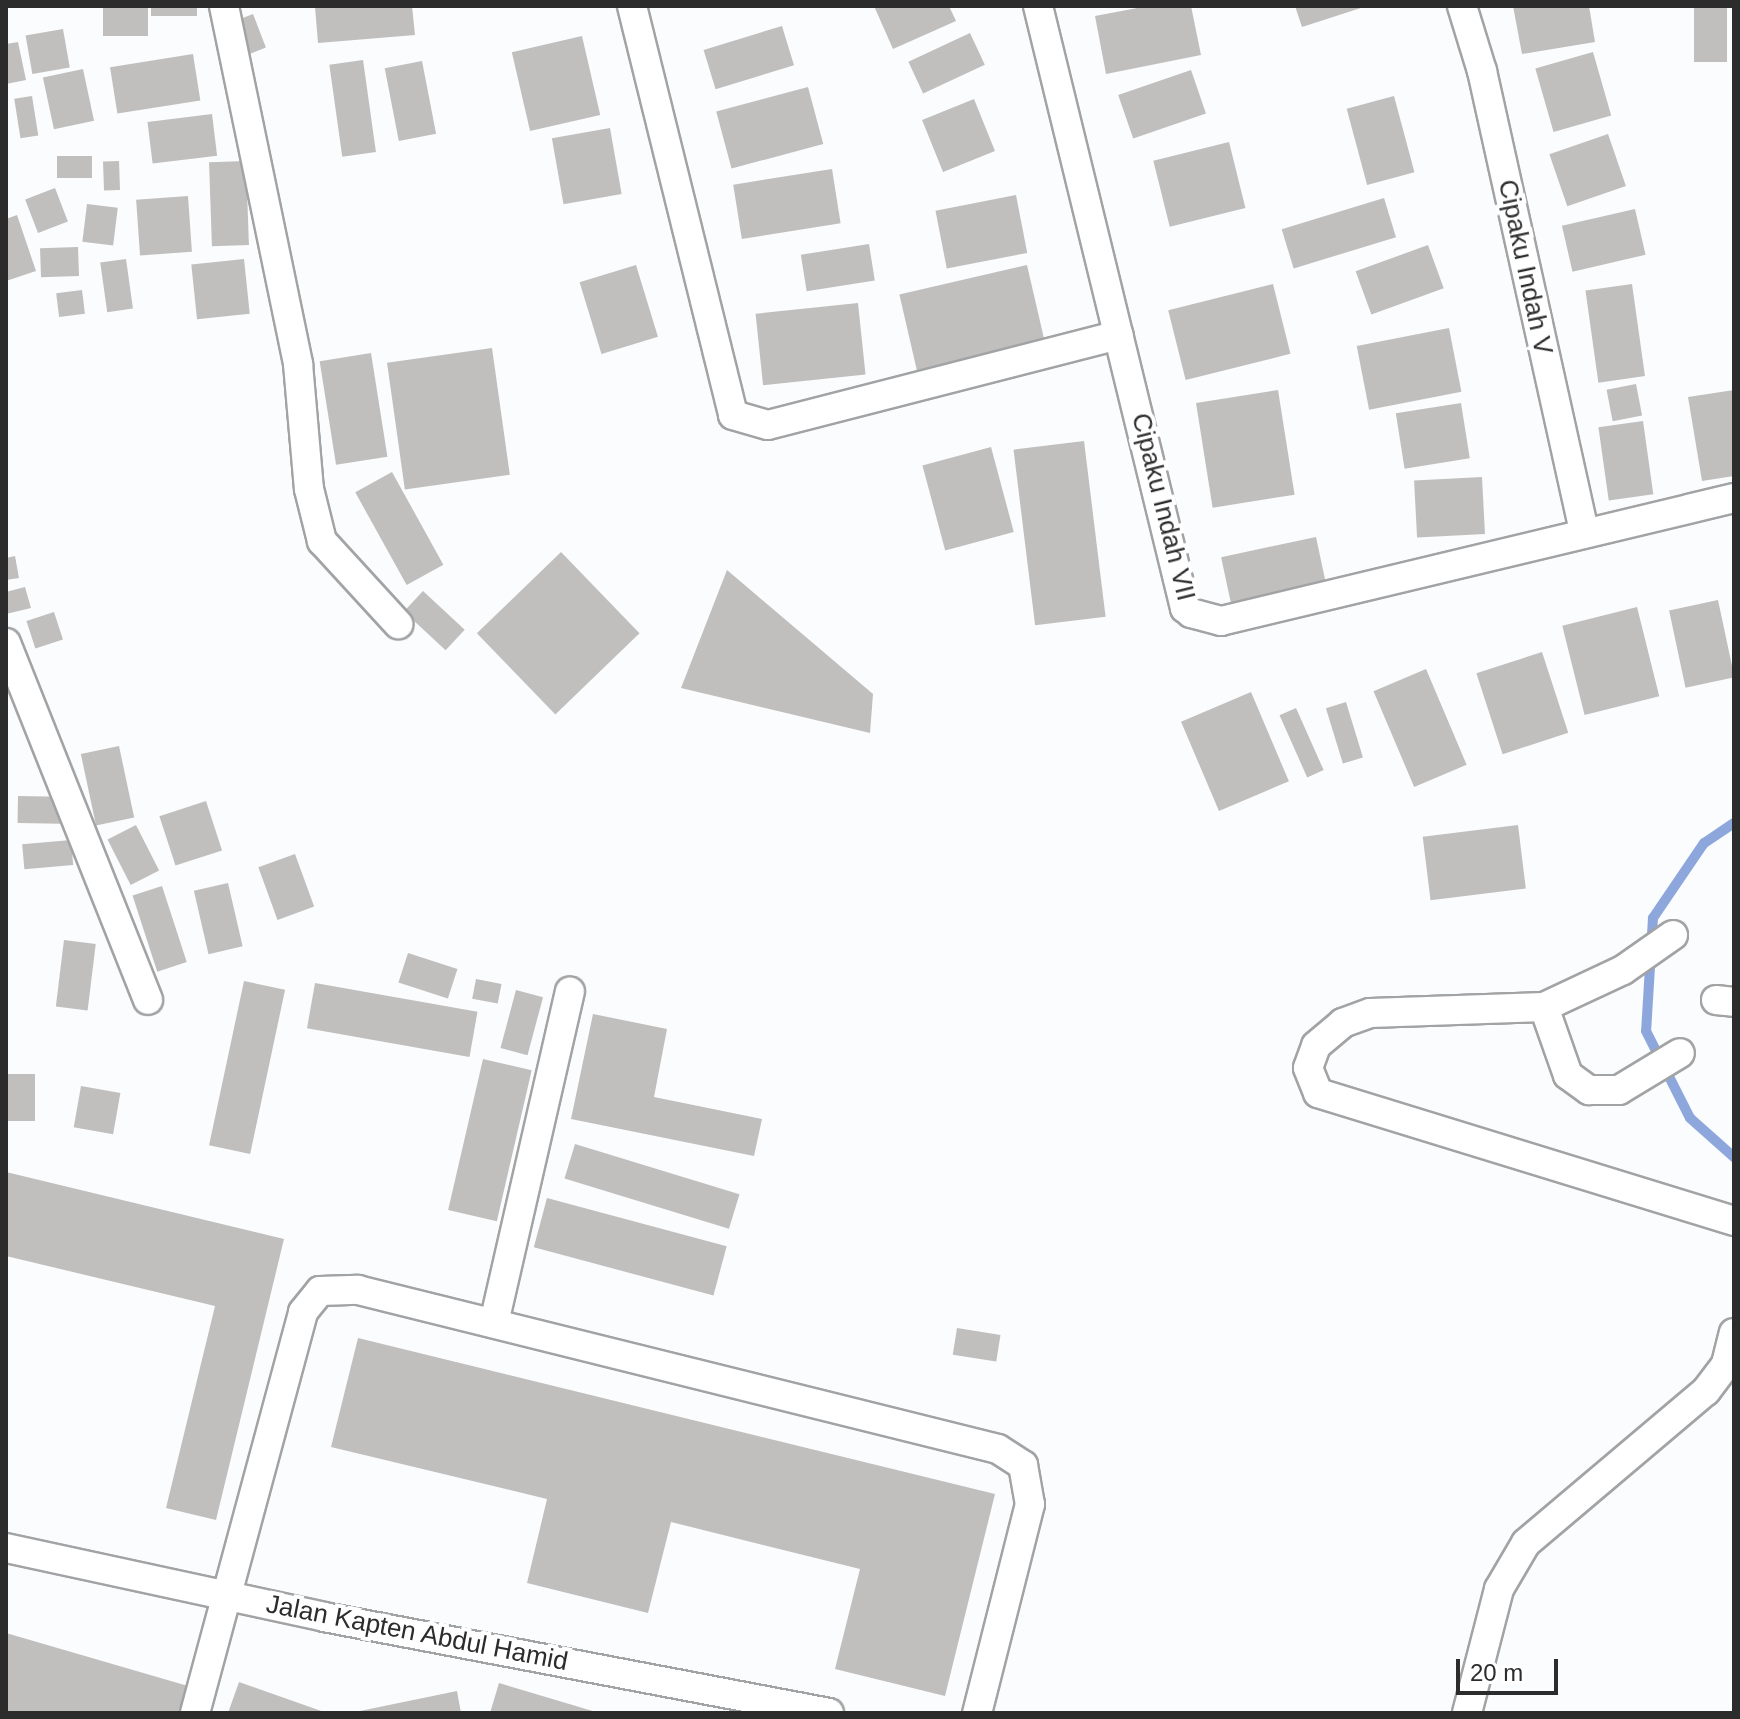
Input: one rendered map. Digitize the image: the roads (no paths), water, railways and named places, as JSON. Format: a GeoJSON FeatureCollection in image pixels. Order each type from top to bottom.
{"type":"FeatureCollection","features":[{"type":"Feature","properties":{"kind":"street"},"geometry":{"type":"LineString","coordinates":[[224,6],[298,364],[307,476],[322,541],[398,624]]}},
{"type":"Feature","properties":{"kind":"street"},"geometry":{"type":"LineString","coordinates":[[632,6],[733,415],[768,425],[1119,335]]}},
{"type":"Feature","properties":{"kind":"street","name":"Cipaku Indah VII"},"geometry":{"type":"LineString","coordinates":[[1038,6],[1185,608],[1199,618],[1221,621],[1584,530],[1734,498]]}},
{"type":"Feature","properties":{"kind":"street","name":"Cipaku Indah V"},"geometry":{"type":"LineString","coordinates":[[1462,6],[1482,71],[1584,530]]}},
{"type":"Feature","properties":{"kind":"street"},"geometry":{"type":"LineString","coordinates":[[6,643],[148,1000]]}},
{"type":"Feature","properties":{"kind":"street"},"geometry":{"type":"LineString","coordinates":[[1673,935],[1629,965],[1544,1007],[1370,1013],[1343,1023],[1316,1046],[1308,1068],[1318,1093],[1734,1221]]}},
{"type":"Feature","properties":{"kind":"street"},"geometry":{"type":"LineString","coordinates":[[494,1323],[570,992]]}},
{"type":"Feature","properties":{"kind":"street"},"geometry":{"type":"LineString","coordinates":[[1544,1007],[1576,1083],[1610,1093],[1680,1053]]}},
{"type":"Feature","properties":{"kind":"street"},"geometry":{"type":"LineString","coordinates":[[195,1713],[225,1593],[309,1299],[320,1291],[358,1290],[998,1449],[1023,1465],[1030,1504],[977,1713]]}},
{"type":"Feature","properties":{"kind":"street"},"geometry":{"type":"LineString","coordinates":[[1467,1713],[1499,1589],[1526,1543],[1706,1391],[1726,1364],[1734,1333]]}},
{"type":"Feature","properties":{"kind":"street","name":"Jalan Kapten Abdul Hamid"},"geometry":{"type":"LineString","coordinates":[[6,1548],[225,1593],[324,1617],[829,1713]]}},
{"type":"Feature","properties":{"kind":"waterway"},"geometry":{"type":"LineString","coordinates":[[1734,823],[1704,843],[1653,918],[1646,1031],[1690,1118],[1734,1157]]}}]}
